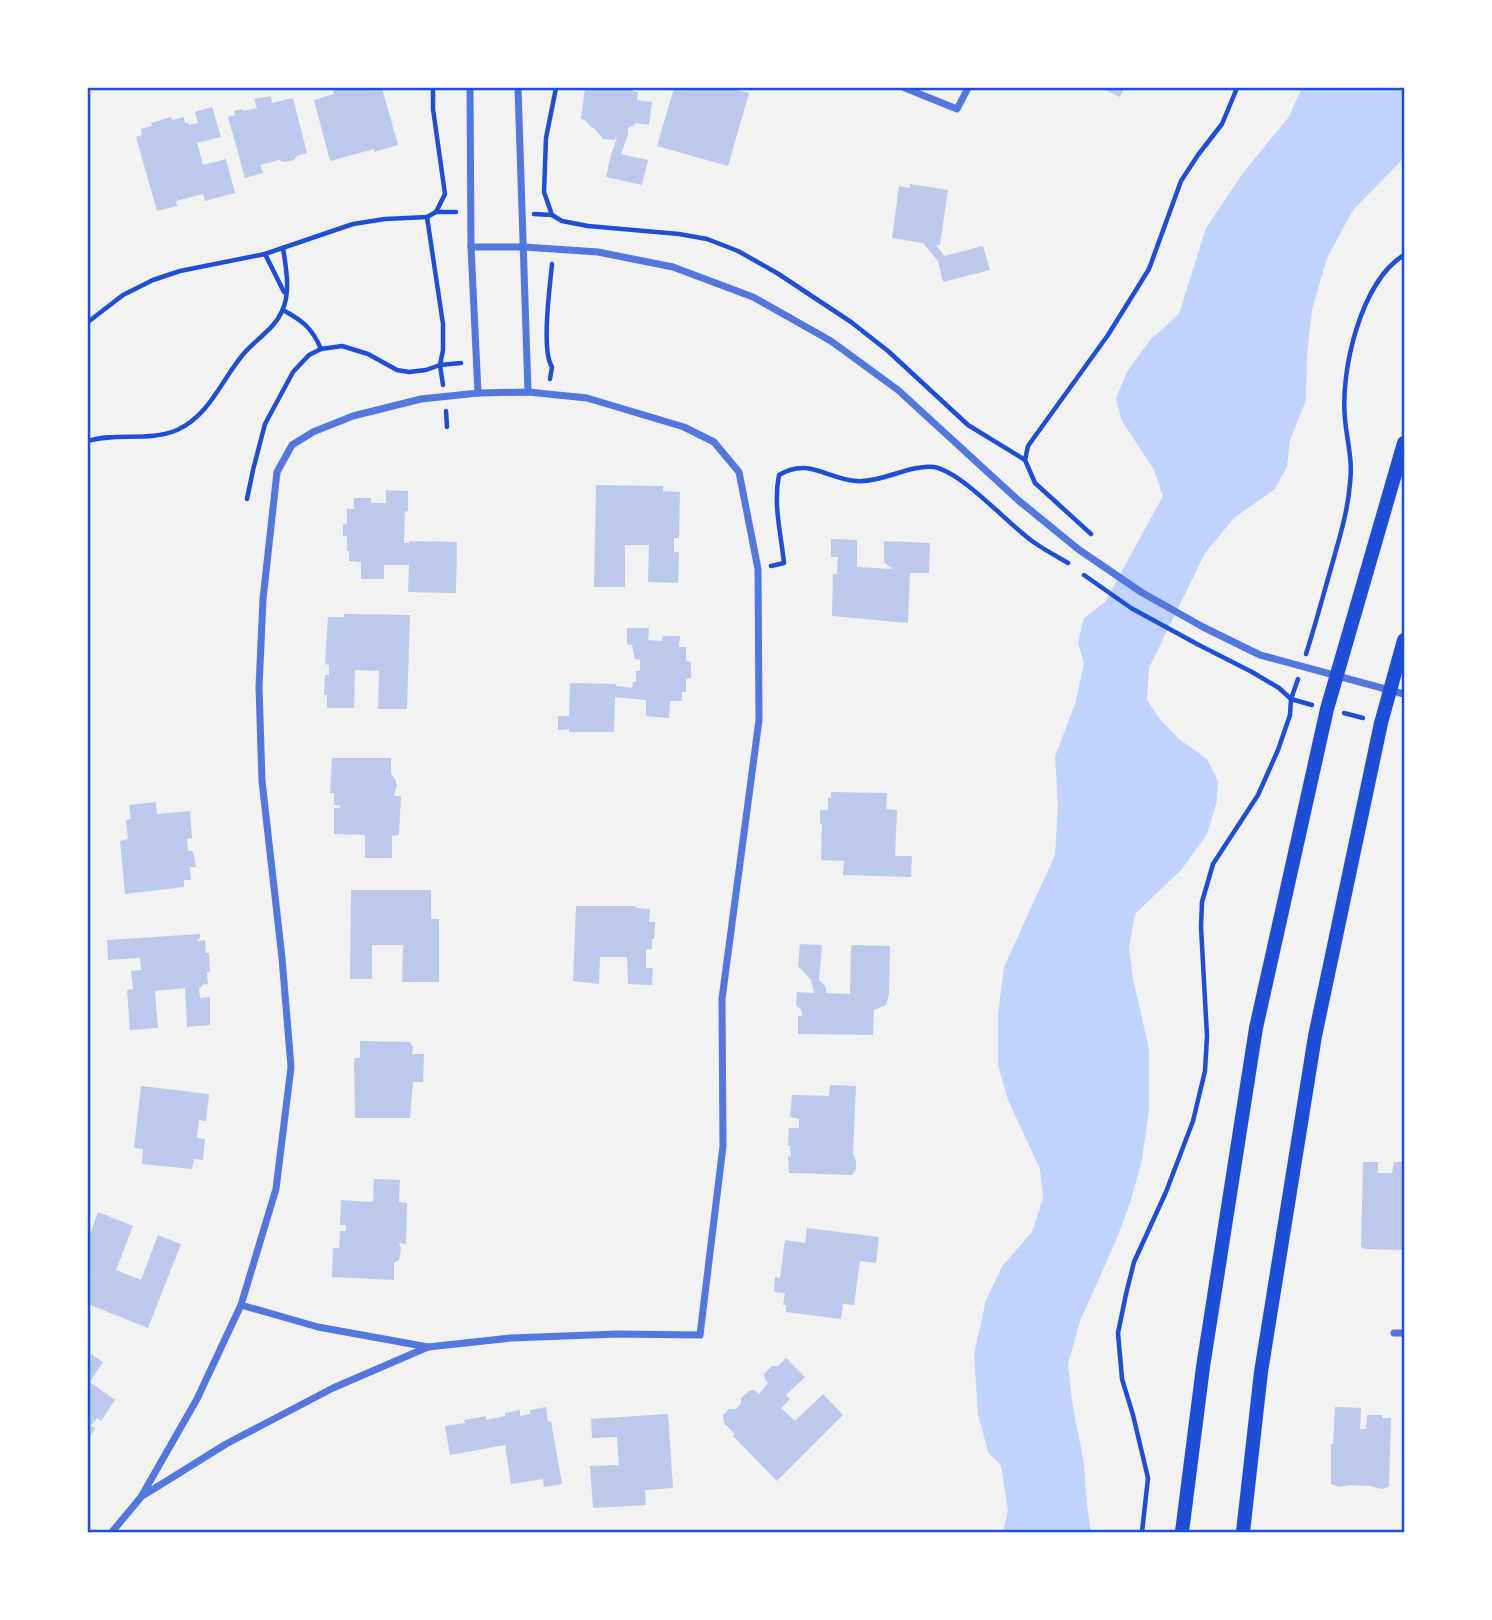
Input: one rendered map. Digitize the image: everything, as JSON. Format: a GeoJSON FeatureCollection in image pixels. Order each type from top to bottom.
{"type":"FeatureCollection","features":[{"type":"Feature","properties":{"kind":"main road"},"geometry":{"type":"LineString","coordinates":[[1182,1532],[1203,1367],[1256,1028],[1327,709],[1405,443]]}},
{"type":"Feature","properties":{"kind":"main road"},"geometry":{"type":"LineString","coordinates":[[1243,1532],[1261,1372],[1315,1035],[1381,723],[1405,640]]}},
{"type":"Feature","properties":{"kind":"street"},"geometry":{"type":"LineString","coordinates":[[470,88],[471,247],[478,393]]}},
{"type":"Feature","properties":{"kind":"street"},"geometry":{"type":"LineString","coordinates":[[518,88],[528,392]]}},
{"type":"Feature","properties":{"kind":"street"},"geometry":{"type":"LineString","coordinates":[[905,88],[957,109],[968,88]]}},
{"type":"Feature","properties":{"kind":"street"},"geometry":{"type":"LineString","coordinates":[[471,247],[524,247],[598,253],[673,267],[753,297],[831,341],[898,390],[1018,500],[1078,549],[1141,592],[1260,655],[1405,694]]}},
{"type":"Feature","properties":{"kind":"street"},"geometry":{"type":"LineString","coordinates":[[112,1532],[141,1497],[197,1399],[241,1305],[276,1189],[291,1067],[262,781],[259,687],[263,598],[277,472],[292,445],[313,432],[352,416],[421,399],[478,393],[528,392],[587,398],[684,427],[714,442],[738,472],[758,569],[759,720],[722,999],[723,1146],[700,1335],[618,1334],[511,1338],[428,1347],[318,1326],[241,1305]]}},
{"type":"Feature","properties":{"kind":"street"},"geometry":{"type":"LineString","coordinates":[[1394,1333],[1405,1333]]}},
{"type":"Feature","properties":{"kind":"street"},"geometry":{"type":"LineString","coordinates":[[141,1497],[226,1444],[286,1412],[333,1388],[428,1347]]}},
{"type":"Feature","properties":{"kind":"path"},"geometry":{"type":"LineString","coordinates":[[433,88],[433,109],[445,194],[436,212]]}},
{"type":"Feature","properties":{"kind":"path"},"geometry":{"type":"LineString","coordinates":[[523,214],[552,215],[544,192],[545,152],[556,88]]}},
{"type":"Feature","properties":{"kind":"path"},"geometry":{"type":"LineString","coordinates":[[1091,534],[1035,483],[1025,460],[1028,446],[1108,335],[1149,269],[1181,181],[1222,124],[1237,88]]}},
{"type":"Feature","properties":{"kind":"path"},"geometry":{"type":"LineString","coordinates":[[88,322],[123,295],[153,280],[180,271],[265,254],[354,224],[427,217],[436,212],[471,212]]}},
{"type":"Feature","properties":{"kind":"path"},"geometry":{"type":"LineString","coordinates":[[427,217],[443,324],[440,365],[447,427]]}},
{"type":"Feature","properties":{"kind":"path"},"geometry":{"type":"LineString","coordinates":[[547,394],[552,367],[548,361],[548,316],[557,218]]}},
{"type":"Feature","properties":{"kind":"path"},"geometry":{"type":"LineString","coordinates":[[88,441],[115,436],[174,432],[190,424],[215,396],[236,362],[275,323],[283,310],[287,271],[284,248]]}},
{"type":"Feature","properties":{"kind":"path"},"geometry":{"type":"LineString","coordinates":[[265,254],[286,296]]}},
{"type":"Feature","properties":{"kind":"path"},"geometry":{"type":"LineString","coordinates":[[1142,1532],[1148,1478],[1122,1379],[1118,1334],[1134,1262],[1166,1192],[1193,1121],[1205,1072],[1207,1036],[1202,902],[1213,864],[1258,795],[1290,715],[1291,699],[1314,632],[1345,517],[1351,482],[1351,451],[1345,418],[1350,351],[1366,304],[1378,281],[1396,260],[1405,255]]}},
{"type":"Feature","properties":{"kind":"path"},"geometry":{"type":"LineString","coordinates":[[283,310],[307,325],[315,334],[321,349]]}},
{"type":"Feature","properties":{"kind":"path"},"geometry":{"type":"LineString","coordinates":[[247,499],[265,424],[293,372],[309,355],[321,349],[342,346],[368,354],[397,370],[409,372],[440,365],[476,362]]}},
{"type":"Feature","properties":{"kind":"path"},"geometry":{"type":"LineString","coordinates":[[758,569],[784,563],[776,488],[779,475],[790,468],[804,467],[855,481],[933,467],[946,471],[1031,540],[1068,563]]}},
{"type":"Feature","properties":{"kind":"path"},"geometry":{"type":"LineString","coordinates":[[1197,644],[1252,672],[1279,688],[1291,699],[1381,723]]}},
{"type":"Feature","properties":{"kind":"water"},"geometry":{"type":"Polygon","coordinates":[[[1302,88],[1404,88],[1404,155],[1353,210],[1327,258],[1312,310],[1306,400],[1290,440],[1287,466],[1275,489],[1234,518],[1205,553],[1149,668],[1147,700],[1158,717],[1179,739],[1207,759],[1218,781],[1217,801],[1207,834],[1182,869],[1135,914],[1129,948],[1149,1049],[1149,1110],[1142,1159],[1131,1200],[1080,1321],[1068,1364],[1084,1464],[1091,1532],[1003,1532],[1008,1510],[1001,1466],[988,1452],[978,1414],[974,1354],[986,1300],[1003,1265],[1032,1232],[1043,1198],[1040,1169],[1008,1100],[998,1065],[998,1015],[1004,967],[1055,855],[1058,805],[1055,757],[1075,704],[1084,664],[1078,643],[1084,618],[1105,602],[1163,496],[1154,470],[1122,421],[1116,398],[1127,372],[1150,340],[1179,314],[1206,228],[1243,173],[1288,118],[1302,88]]]}},
{"type":"Feature","properties":{"kind":"building"},"geometry":{"type":"Polygon","coordinates":[[[332,88],[382,88],[398,145],[330,161],[314,100],[334,94],[332,88]]]}},
{"type":"Feature","properties":{"kind":"building"},"geometry":{"type":"Polygon","coordinates":[[[585,88],[632,88],[632,91],[638,92],[637,100],[652,102],[649,125],[634,123],[635,125],[628,128],[621,154],[648,160],[642,185],[606,177],[617,137],[614,140],[603,139],[581,119],[585,88]]]}},
{"type":"Feature","properties":{"kind":"building"},"geometry":{"type":"Polygon","coordinates":[[[674,88],[729,88],[749,93],[728,166],[657,146],[674,88]]]}},
{"type":"Feature","properties":{"kind":"building"},"geometry":{"type":"Polygon","coordinates":[[[1101,88],[1124,88],[1120,97],[1101,88]]]}},
{"type":"Feature","properties":{"kind":"building"},"geometry":{"type":"Polygon","coordinates":[[[271,96],[272,103],[293,98],[307,153],[294,160],[279,160],[260,165],[263,173],[245,178],[228,117],[235,115],[234,111],[257,108],[254,99],[271,96]]]}},
{"type":"Feature","properties":{"kind":"building"},"geometry":{"type":"Polygon","coordinates":[[[212,107],[221,137],[197,143],[203,165],[226,159],[235,193],[205,201],[203,194],[176,201],[177,206],[157,211],[136,137],[142,135],[141,129],[152,126],[151,123],[171,117],[172,120],[184,117],[185,123],[189,125],[198,123],[195,112],[212,107]]]}},
{"type":"Feature","properties":{"kind":"building"},"geometry":{"type":"Polygon","coordinates":[[[910,184],[948,190],[940,245],[936,245],[944,256],[983,246],[990,270],[943,282],[938,261],[923,243],[892,238],[899,186],[910,188],[910,184]]]}},
{"type":"Feature","properties":{"kind":"building"},"geometry":{"type":"Polygon","coordinates":[[[596,485],[663,486],[663,491],[680,492],[679,538],[674,538],[674,552],[679,552],[678,583],[648,582],[649,545],[625,545],[625,587],[594,587],[596,485]]]}},
{"type":"Feature","properties":{"kind":"building"},"geometry":{"type":"Polygon","coordinates":[[[386,490],[408,491],[404,543],[457,542],[456,593],[408,592],[409,565],[384,565],[384,579],[361,579],[361,562],[349,561],[347,536],[343,536],[343,524],[347,524],[347,509],[354,509],[354,498],[371,498],[371,503],[386,503],[386,490]]]}},
{"type":"Feature","properties":{"kind":"building"},"geometry":{"type":"Polygon","coordinates":[[[831,539],[857,540],[857,567],[892,569],[884,562],[884,541],[930,543],[929,573],[910,573],[908,623],[832,616],[833,574],[837,574],[838,557],[831,557],[831,539]]]}},
{"type":"Feature","properties":{"kind":"building"},"geometry":{"type":"Polygon","coordinates":[[[344,614],[410,615],[407,709],[378,709],[379,671],[355,670],[354,708],[327,708],[327,695],[324,695],[325,675],[329,675],[329,665],[325,664],[328,617],[344,617],[344,614]]]}},
{"type":"Feature","properties":{"kind":"building"},"geometry":{"type":"Polygon","coordinates":[[[627,628],[649,628],[648,640],[662,641],[663,636],[680,636],[679,647],[686,647],[686,661],[691,662],[691,678],[686,679],[686,692],[682,692],[682,701],[670,701],[669,718],[646,716],[646,700],[615,697],[614,732],[558,730],[558,716],[569,716],[570,683],[616,684],[632,688],[633,682],[636,682],[636,671],[640,671],[640,660],[635,659],[632,645],[627,644],[627,628]]]}},
{"type":"Feature","properties":{"kind":"building"},"geometry":{"type":"Polygon","coordinates":[[[332,758],[391,758],[391,774],[397,785],[394,796],[401,796],[399,835],[392,836],[392,858],[365,858],[365,835],[334,834],[334,808],[340,808],[340,805],[334,805],[334,793],[330,793],[332,758]]]}},
{"type":"Feature","properties":{"kind":"building"},"geometry":{"type":"Polygon","coordinates":[[[831,792],[887,793],[886,809],[897,810],[895,856],[912,856],[911,877],[843,875],[844,861],[821,860],[820,810],[828,810],[831,792]]]}},
{"type":"Feature","properties":{"kind":"building"},"geometry":{"type":"Polygon","coordinates":[[[156,802],[157,814],[190,811],[192,838],[187,839],[188,851],[193,851],[196,867],[190,867],[191,880],[184,880],[184,887],[125,894],[120,841],[128,839],[126,820],[131,819],[129,805],[156,802]]]}},
{"type":"Feature","properties":{"kind":"building"},"geometry":{"type":"Polygon","coordinates":[[[351,890],[431,890],[431,919],[439,919],[439,982],[402,982],[403,945],[372,945],[372,979],[350,979],[351,890]]]}},
{"type":"Feature","properties":{"kind":"building"},"geometry":{"type":"Polygon","coordinates":[[[576,906],[635,906],[650,909],[649,922],[655,922],[654,939],[652,949],[646,950],[646,968],[653,968],[652,985],[628,984],[627,957],[600,957],[599,984],[573,981],[576,906]]]}},
{"type":"Feature","properties":{"kind":"building"},"geometry":{"type":"Polygon","coordinates":[[[200,934],[197,941],[205,940],[210,972],[207,972],[208,984],[199,988],[200,998],[210,997],[210,1025],[187,1027],[185,988],[155,991],[158,1028],[130,1030],[127,990],[133,989],[131,971],[141,970],[140,958],[108,960],[107,940],[200,934]]]}},
{"type":"Feature","properties":{"kind":"building"},"geometry":{"type":"Polygon","coordinates":[[[800,944],[822,945],[819,980],[826,987],[826,993],[850,994],[851,945],[890,946],[889,994],[886,1005],[874,1010],[873,1035],[798,1034],[798,1016],[802,1016],[802,1011],[796,1005],[797,992],[814,993],[811,980],[798,966],[800,944]]]}},
{"type":"Feature","properties":{"kind":"building"},"geometry":{"type":"Polygon","coordinates":[[[360,1041],[410,1042],[413,1047],[412,1054],[424,1054],[423,1082],[413,1082],[410,1118],[355,1118],[354,1058],[360,1058],[360,1041]]]}},
{"type":"Feature","properties":{"kind":"building"},"geometry":{"type":"Polygon","coordinates":[[[830,1085],[856,1086],[853,1153],[856,1169],[852,1175],[789,1173],[789,1128],[799,1128],[799,1119],[790,1117],[792,1095],[829,1096],[830,1085]]]}},
{"type":"Feature","properties":{"kind":"building"},"geometry":{"type":"Polygon","coordinates":[[[141,1086],[209,1094],[206,1121],[199,1120],[197,1138],[205,1139],[203,1160],[194,1159],[192,1169],[142,1164],[143,1149],[134,1148],[141,1086]]]}},
{"type":"Feature","properties":{"kind":"building"},"geometry":{"type":"Polygon","coordinates":[[[1363,1162],[1378,1162],[1378,1173],[1392,1173],[1394,1162],[1404,1162],[1404,1250],[1361,1247],[1363,1162]]]}},
{"type":"Feature","properties":{"kind":"building"},"geometry":{"type":"Polygon","coordinates":[[[374,1179],[400,1180],[399,1202],[407,1203],[406,1244],[399,1243],[401,1248],[399,1260],[394,1263],[394,1280],[332,1277],[333,1248],[339,1248],[340,1231],[346,1231],[346,1225],[340,1225],[341,1200],[373,1202],[374,1179]]]}},
{"type":"Feature","properties":{"kind":"building"},"geometry":{"type":"Polygon","coordinates":[[[98,1212],[133,1226],[116,1270],[141,1280],[158,1235],[181,1244],[148,1328],[88,1304],[88,1284],[91,1276],[88,1275],[88,1240],[98,1212]]]}},
{"type":"Feature","properties":{"kind":"building"},"geometry":{"type":"Polygon","coordinates":[[[807,1228],[879,1237],[876,1263],[860,1261],[854,1305],[843,1304],[841,1319],[786,1312],[786,1305],[783,1305],[785,1293],[774,1292],[775,1277],[780,1278],[785,1240],[805,1243],[807,1228]]]}},
{"type":"Feature","properties":{"kind":"building"},"geometry":{"type":"Polygon","coordinates":[[[88,1352],[103,1362],[90,1382],[115,1400],[101,1421],[97,1418],[91,1426],[95,1428],[88,1440],[88,1352]]]}},
{"type":"Feature","properties":{"kind":"building"},"geometry":{"type":"Polygon","coordinates":[[[786,1358],[805,1377],[786,1395],[790,1399],[781,1408],[795,1421],[823,1394],[843,1415],[777,1481],[733,1436],[735,1434],[724,1423],[723,1415],[729,1409],[736,1409],[741,1398],[749,1391],[754,1390],[759,1394],[768,1383],[764,1374],[786,1358]]]}},
{"type":"Feature","properties":{"kind":"building"},"geometry":{"type":"Polygon","coordinates":[[[546,1407],[562,1484],[544,1487],[543,1479],[511,1484],[505,1445],[450,1455],[445,1426],[486,1416],[486,1420],[505,1416],[505,1413],[520,1410],[520,1416],[530,1414],[530,1410],[546,1407]]]}},
{"type":"Feature","properties":{"kind":"building"},"geometry":{"type":"Polygon","coordinates":[[[1335,1407],[1361,1408],[1360,1429],[1366,1429],[1367,1415],[1391,1418],[1389,1487],[1339,1487],[1331,1484],[1335,1407]]]}},
{"type":"Feature","properties":{"kind":"building"},"geometry":{"type":"Polygon","coordinates":[[[668,1414],[673,1488],[645,1490],[646,1505],[593,1508],[590,1466],[619,1465],[617,1437],[592,1438],[591,1419],[668,1414]]]}}]}
